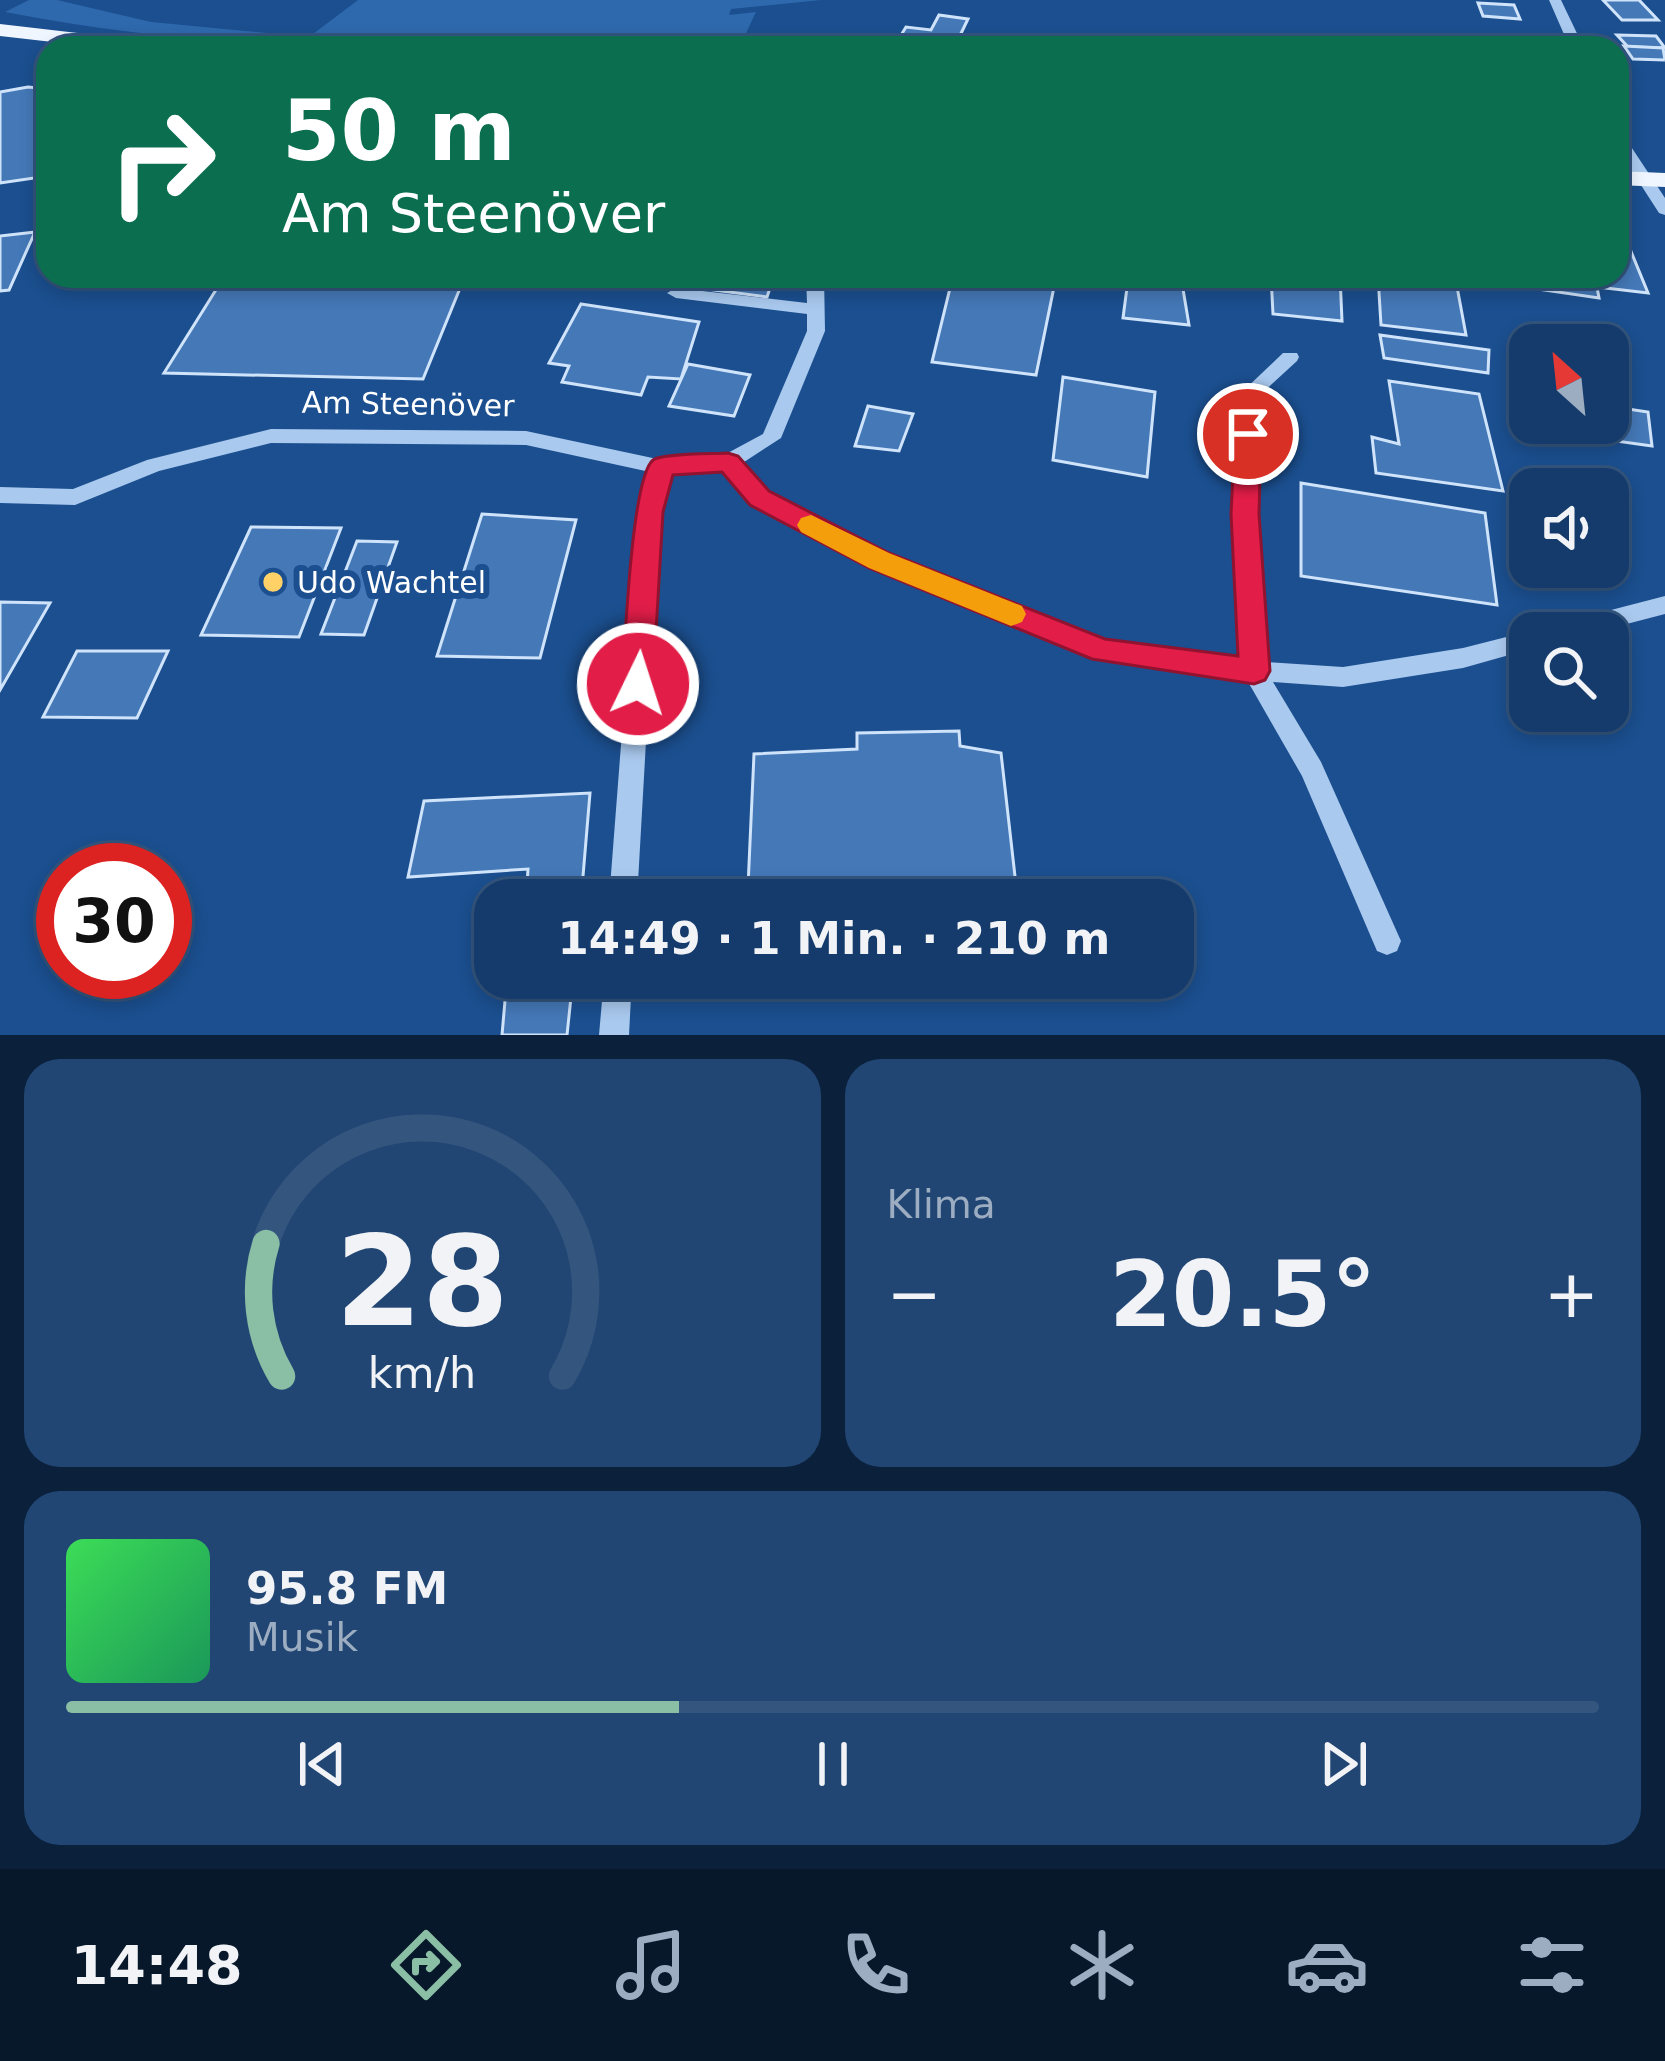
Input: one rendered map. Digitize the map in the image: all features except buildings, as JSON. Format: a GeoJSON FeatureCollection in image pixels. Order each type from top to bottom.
{"type":"FeatureCollection","features":[{"type":"Feature","properties":{"kind":"main road"},"geometry":{"type":"LineString","coordinates":[[0,30],[52,36]]}},
{"type":"Feature","properties":{"kind":"street"},"geometry":{"type":"LineString","coordinates":[[1555,0],[1572,36]]}},
{"type":"Feature","properties":{"kind":"street"},"geometry":{"type":"LineString","coordinates":[[1629,150],[1655,179],[1665,210]]}},
{"type":"Feature","properties":{"kind":"street"},"geometry":{"type":"LineString","coordinates":[[815,288],[816,331],[771,438],[728,462],[759,498],[879,561],[1103,651],[1254,671],[1343,677],[1463,658],[1509,646]]}},
{"type":"Feature","properties":{"kind":"street"},"geometry":{"type":"LineString","coordinates":[[676,293],[815,309]]}},
{"type":"Feature","properties":{"kind":"street"},"geometry":{"type":"LineString","coordinates":[[1290,357],[1250,394],[1245,514],[1254,671],[1312,770],[1388,941]]}},
{"type":"Feature","properties":{"kind":"street","name":"Am Steenöver"},"geometry":{"type":"LineString","coordinates":[[0,496],[75,497],[154,465],[272,436],[526,438],[662,467],[728,462]]}},
{"type":"Feature","properties":{"kind":"street"},"geometry":{"type":"LineString","coordinates":[[624,879],[650,512],[662,467]]}},
{"type":"Feature","properties":{"kind":"street"},"geometry":{"type":"LineString","coordinates":[[1629,614],[1665,605]]}},
{"type":"Feature","properties":{"kind":"street"},"geometry":{"type":"LineString","coordinates":[[614,1035],[617,999]]}},
{"type":"Feature","properties":{"kind":"shaded area"},"geometry":{"type":"Polygon","coordinates":[[[29,0],[57,0],[151,22],[298,36],[170,36],[5,12],[29,0]]]}},
{"type":"Feature","properties":{"kind":"shaded area"},"geometry":{"type":"Polygon","coordinates":[[[358,0],[821,0],[731,9],[729,15],[756,12],[745,36],[310,36],[358,0]]]}},
{"type":"Feature","properties":{"kind":"slow traffic"},"geometry":{"type":"LineString","coordinates":[[811,525],[879,561],[1011,614]]}},
{"type":"Feature","properties":{"kind":"place","name":"Udo Wachtel"},"geometry":{"type":"Point","coordinates":[273,582]}},
{"type":"Feature","properties":{"kind":"route"},"geometry":{"type":"LineString","coordinates":[[638,684],[650,512],[662,467],[728,462],[759,498],[879,561],[1103,651],[1254,671],[1245,514],[1248,434]]}}]}
